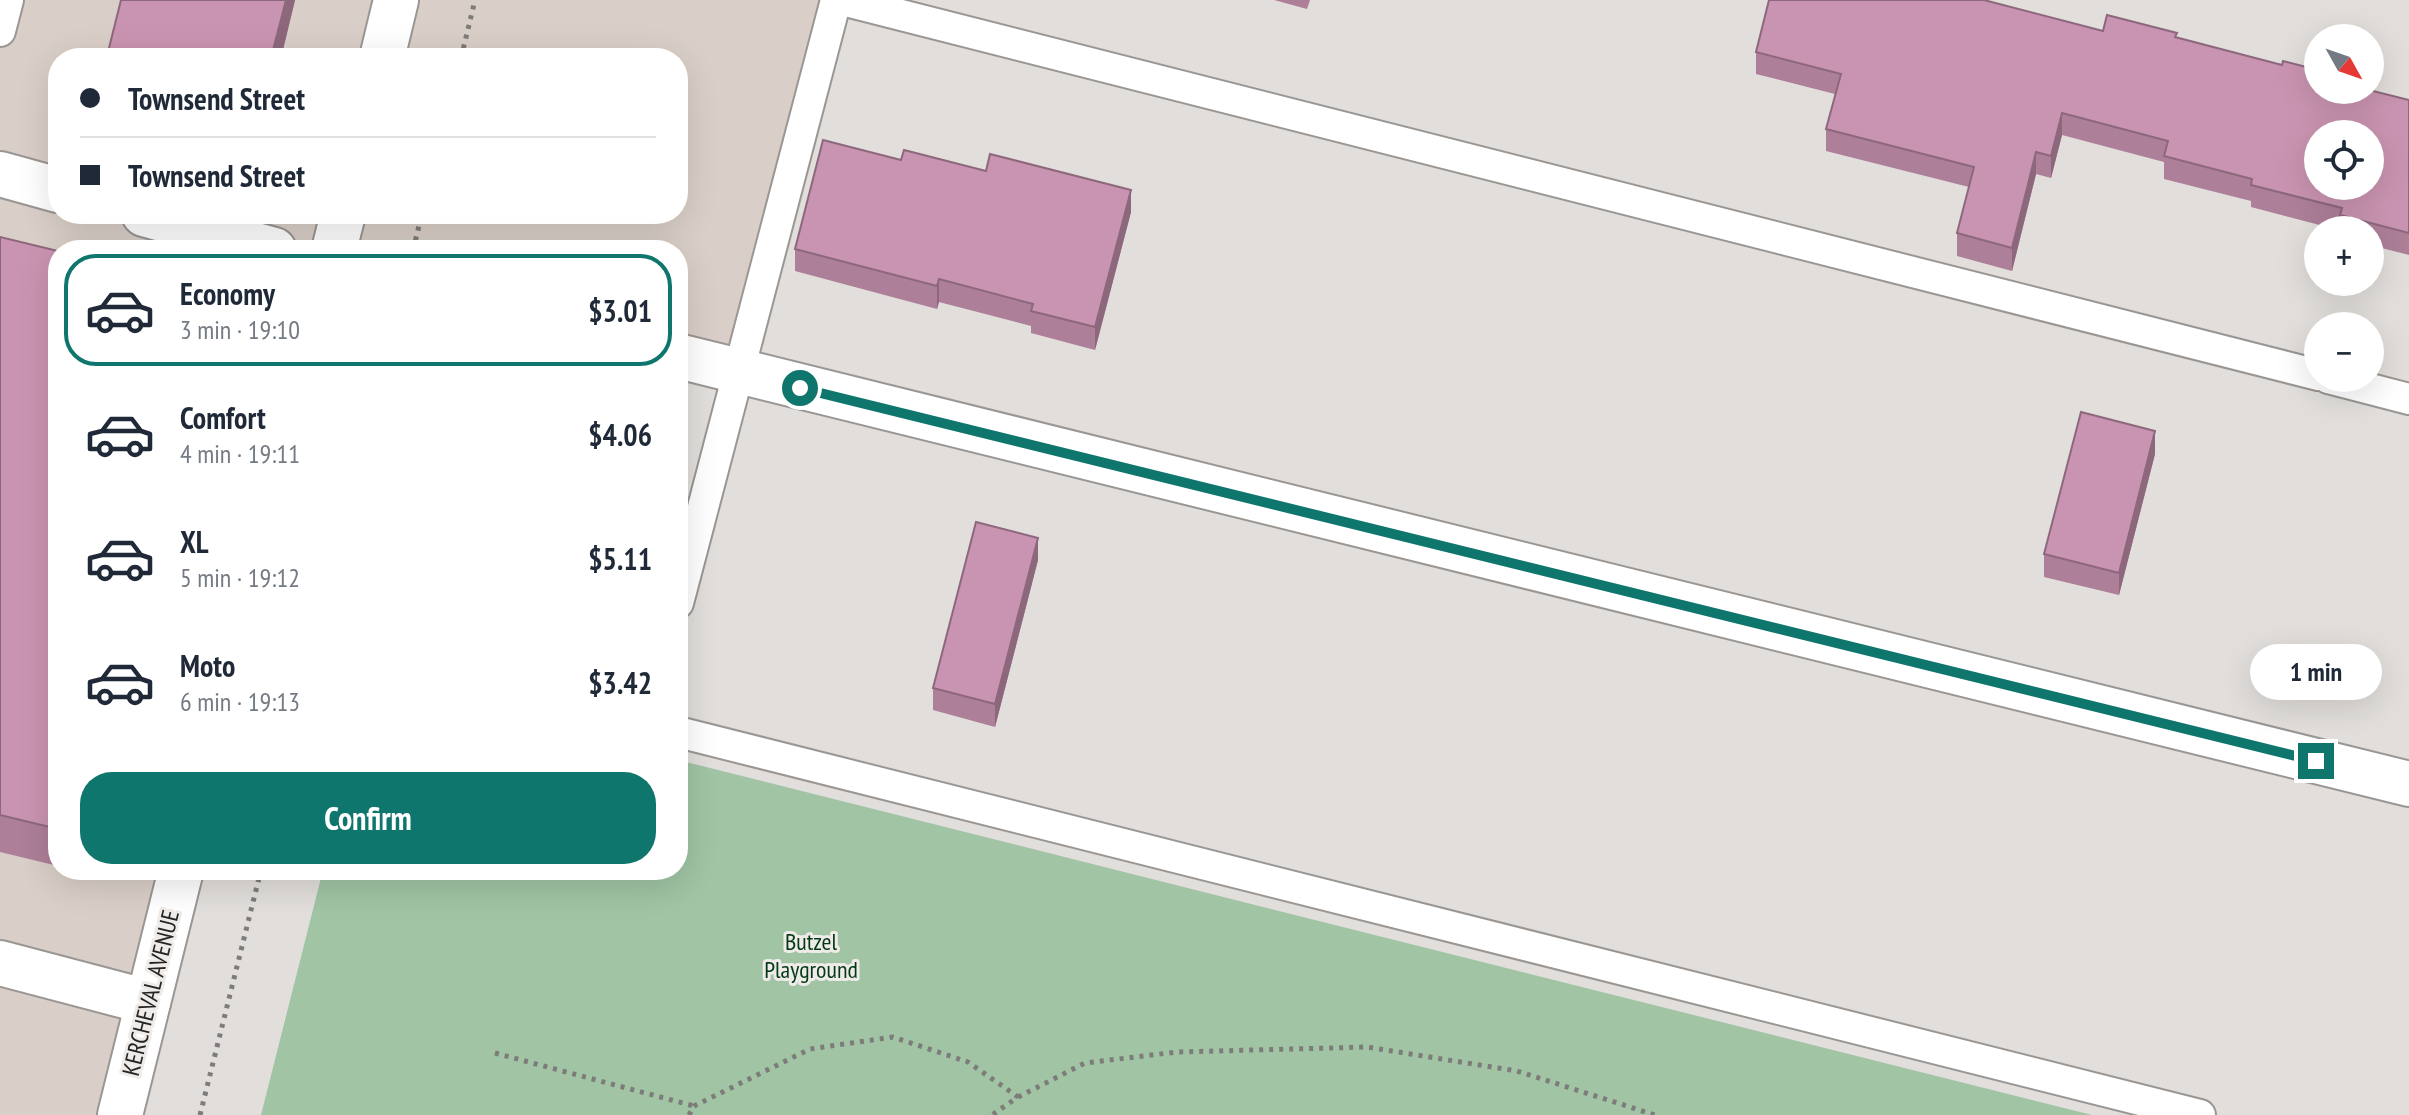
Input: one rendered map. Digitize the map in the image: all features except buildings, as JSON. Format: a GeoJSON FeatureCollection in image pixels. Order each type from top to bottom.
{"type":"FeatureCollection","features":[{"type":"Feature","properties":{"kind":"street"},"geometry":{"type":"LineString","coordinates":[[384,48],[396,0]]}},
{"type":"Feature","properties":{"kind":"street"},"geometry":{"type":"LineString","coordinates":[[0,174],[48,187]]}},
{"type":"Feature","properties":{"kind":"street"},"geometry":{"type":"LineString","coordinates":[[180,224],[238,240]]}},
{"type":"Feature","properties":{"kind":"street"},"geometry":{"type":"LineString","coordinates":[[688,359],[2409,784]]}},
{"type":"Feature","properties":{"kind":"street","name":"KERCHEVAL AVENUE"},"geometry":{"type":"LineString","coordinates":[[120,1115],[178,880]]}},
{"type":"Feature","properties":{"kind":"street"},"geometry":{"type":"LineString","coordinates":[[0,963],[148,1002]]}},
{"type":"Feature","properties":{"kind":"lane"},"geometry":{"type":"LineString","coordinates":[[0,31],[8,0]]}},
{"type":"Feature","properties":{"kind":"lane"},"geometry":{"type":"LineString","coordinates":[[688,565],[836,0]]}},
{"type":"Feature","properties":{"kind":"lane"},"geometry":{"type":"LineString","coordinates":[[842,0],[2304,371]]}},
{"type":"Feature","properties":{"kind":"lane"},"geometry":{"type":"LineString","coordinates":[[2382,392],[2409,399]]}},
{"type":"Feature","properties":{"kind":"lane"},"geometry":{"type":"LineString","coordinates":[[688,735],[2200,1115]]}},
{"type":"Feature","properties":{"kind":"path"},"geometry":{"type":"LineString","coordinates":[[463,48],[475,0]]}},
{"type":"Feature","properties":{"kind":"path"},"geometry":{"type":"LineString","coordinates":[[200,1115],[259,880]]}},
{"type":"Feature","properties":{"kind":"path"},"geometry":{"type":"LineString","coordinates":[[689,1115],[694,1106],[810,1049],[893,1037],[968,1062],[1018,1097]]}},
{"type":"Feature","properties":{"kind":"path"},"geometry":{"type":"LineString","coordinates":[[992,1115],[1018,1097],[1085,1063],[1177,1052],[1367,1047],[1517,1071],[1655,1115]]}},
{"type":"Feature","properties":{"kind":"path"},"geometry":{"type":"LineString","coordinates":[[495,1053],[694,1106]]}},
{"type":"Feature","properties":{"kind":"shaded area"},"geometry":{"type":"Polygon","coordinates":[[[0,0],[836,0],[739,373],[688,359],[688,240],[48,240],[48,880],[179,880],[121,1115],[0,1115],[0,0]]]}},
{"type":"Feature","properties":{"kind":"green space","name":"Butzel Playground"},"geometry":{"type":"Polygon","coordinates":[[[688,763],[2092,1115],[261,1115],[320,880],[688,880],[688,763]]]}},
{"type":"Feature","properties":{"kind":"route"},"geometry":{"type":"LineString","coordinates":[[800,388],[2316,761]]}}]}
